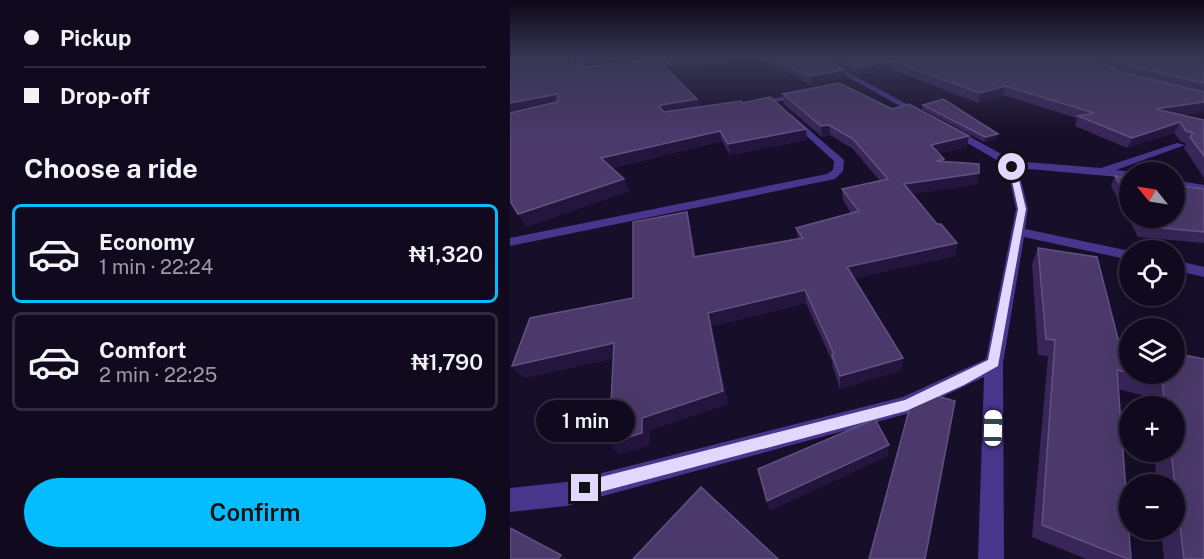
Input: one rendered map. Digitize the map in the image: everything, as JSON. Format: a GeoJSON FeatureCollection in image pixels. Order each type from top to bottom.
{"type":"FeatureCollection","features":[{"type":"Feature","properties":{"kind":"street"},"geometry":{"type":"LineString","coordinates":[[844,87],[859,83]]}},
{"type":"Feature","properties":{"kind":"street"},"geometry":{"type":"LineString","coordinates":[[865,83],[929,119]]}},
{"type":"Feature","properties":{"kind":"street"},"geometry":{"type":"LineString","coordinates":[[749,104],[815,93]]}},
{"type":"Feature","properties":{"kind":"street"},"geometry":{"type":"LineString","coordinates":[[510,242],[831,177],[841,165],[839,160],[772,100]]}},
{"type":"Feature","properties":{"kind":"street"},"geometry":{"type":"LineString","coordinates":[[949,130],[1012,164],[1119,174]]}},
{"type":"Feature","properties":{"kind":"street"},"geometry":{"type":"LineString","coordinates":[[1102,171],[1180,146]]}},
{"type":"Feature","properties":{"kind":"street"},"geometry":{"type":"LineString","coordinates":[[991,559],[994,363],[1022,209],[1012,164]]}},
{"type":"Feature","properties":{"kind":"street"},"geometry":{"type":"LineString","coordinates":[[1185,185],[1204,188]]}},
{"type":"Feature","properties":{"kind":"street"},"geometry":{"type":"LineString","coordinates":[[1019,232],[1119,254]]}},
{"type":"Feature","properties":{"kind":"street"},"geometry":{"type":"LineString","coordinates":[[1185,268],[1204,272]]}},
{"type":"Feature","properties":{"kind":"street"},"geometry":{"type":"LineString","coordinates":[[510,500],[566,494],[906,405],[994,363]]}},
{"type":"Feature","properties":{"kind":"building"},"geometry":{"type":"Polygon","coordinates":[[[510,83],[681,83],[697,99],[661,105],[659,107],[664,112],[741,101],[743,103],[770,97],[806,129],[728,144],[720,131],[601,158],[624,179],[518,214],[510,201],[510,113],[557,102],[558,94],[510,103],[510,83]]]}},
{"type":"Feature","properties":{"kind":"building"},"geometry":{"type":"Polygon","coordinates":[[[839,83],[892,109],[909,104],[969,136],[931,145],[944,159],[936,161],[979,164],[979,173],[904,184],[937,224],[941,224],[957,243],[847,267],[903,358],[840,376],[832,355],[834,354],[805,290],[708,313],[723,391],[642,418],[642,433],[609,443],[614,343],[512,366],[530,318],[633,298],[633,222],[687,212],[694,257],[803,238],[796,228],[859,211],[842,189],[888,179],[853,139],[829,125],[821,126],[783,94],[839,83]]]}},
{"type":"Feature","properties":{"kind":"building"},"geometry":{"type":"Polygon","coordinates":[[[953,83],[1167,83],[1204,92],[1204,102],[1155,109],[1204,120],[1204,156],[1190,137],[1193,133],[1186,131],[1180,122],[1132,138],[1078,116],[1094,113],[1005,86],[980,93],[953,83]]]}},
{"type":"Feature","properties":{"kind":"building"},"geometry":{"type":"Polygon","coordinates":[[[943,99],[998,134],[985,137],[923,105],[943,99]]]}},
{"type":"Feature","properties":{"kind":"building"},"geometry":{"type":"Polygon","coordinates":[[[1185,186],[1204,189],[1204,232],[1164,228],[1185,228],[1185,186]]]}},
{"type":"Feature","properties":{"kind":"building"},"geometry":{"type":"Polygon","coordinates":[[[1038,248],[1097,257],[1119,339],[1119,370],[1117,370],[1119,462],[1124,462],[1125,474],[1119,474],[1119,540],[1130,540],[1131,559],[1042,525],[1055,340],[1046,339],[1038,248]]]}},
{"type":"Feature","properties":{"kind":"building"},"geometry":{"type":"Polygon","coordinates":[[[1185,355],[1204,359],[1204,559],[1184,559],[1182,540],[1185,540],[1185,474],[1174,474],[1172,462],[1185,462],[1185,396],[1164,396],[1162,384],[1185,384],[1185,355]]]}},
{"type":"Feature","properties":{"kind":"building"},"geometry":{"type":"Polygon","coordinates":[[[926,393],[955,401],[925,559],[869,559],[912,399],[926,393]]]}},
{"type":"Feature","properties":{"kind":"building"},"geometry":{"type":"Polygon","coordinates":[[[875,419],[889,445],[767,501],[758,469],[875,419]]]}},
{"type":"Feature","properties":{"kind":"building"},"geometry":{"type":"Polygon","coordinates":[[[701,487],[778,559],[633,559],[701,487]]]}},
{"type":"Feature","properties":{"kind":"building"},"geometry":{"type":"Polygon","coordinates":[[[510,528],[561,555],[558,559],[510,559],[510,528]]]}},
{"type":"Feature","properties":{"kind":"route"},"geometry":{"type":"LineString","coordinates":[[585,488],[906,405],[994,363],[1022,209],[1016,176],[1012,167]]}}]}
